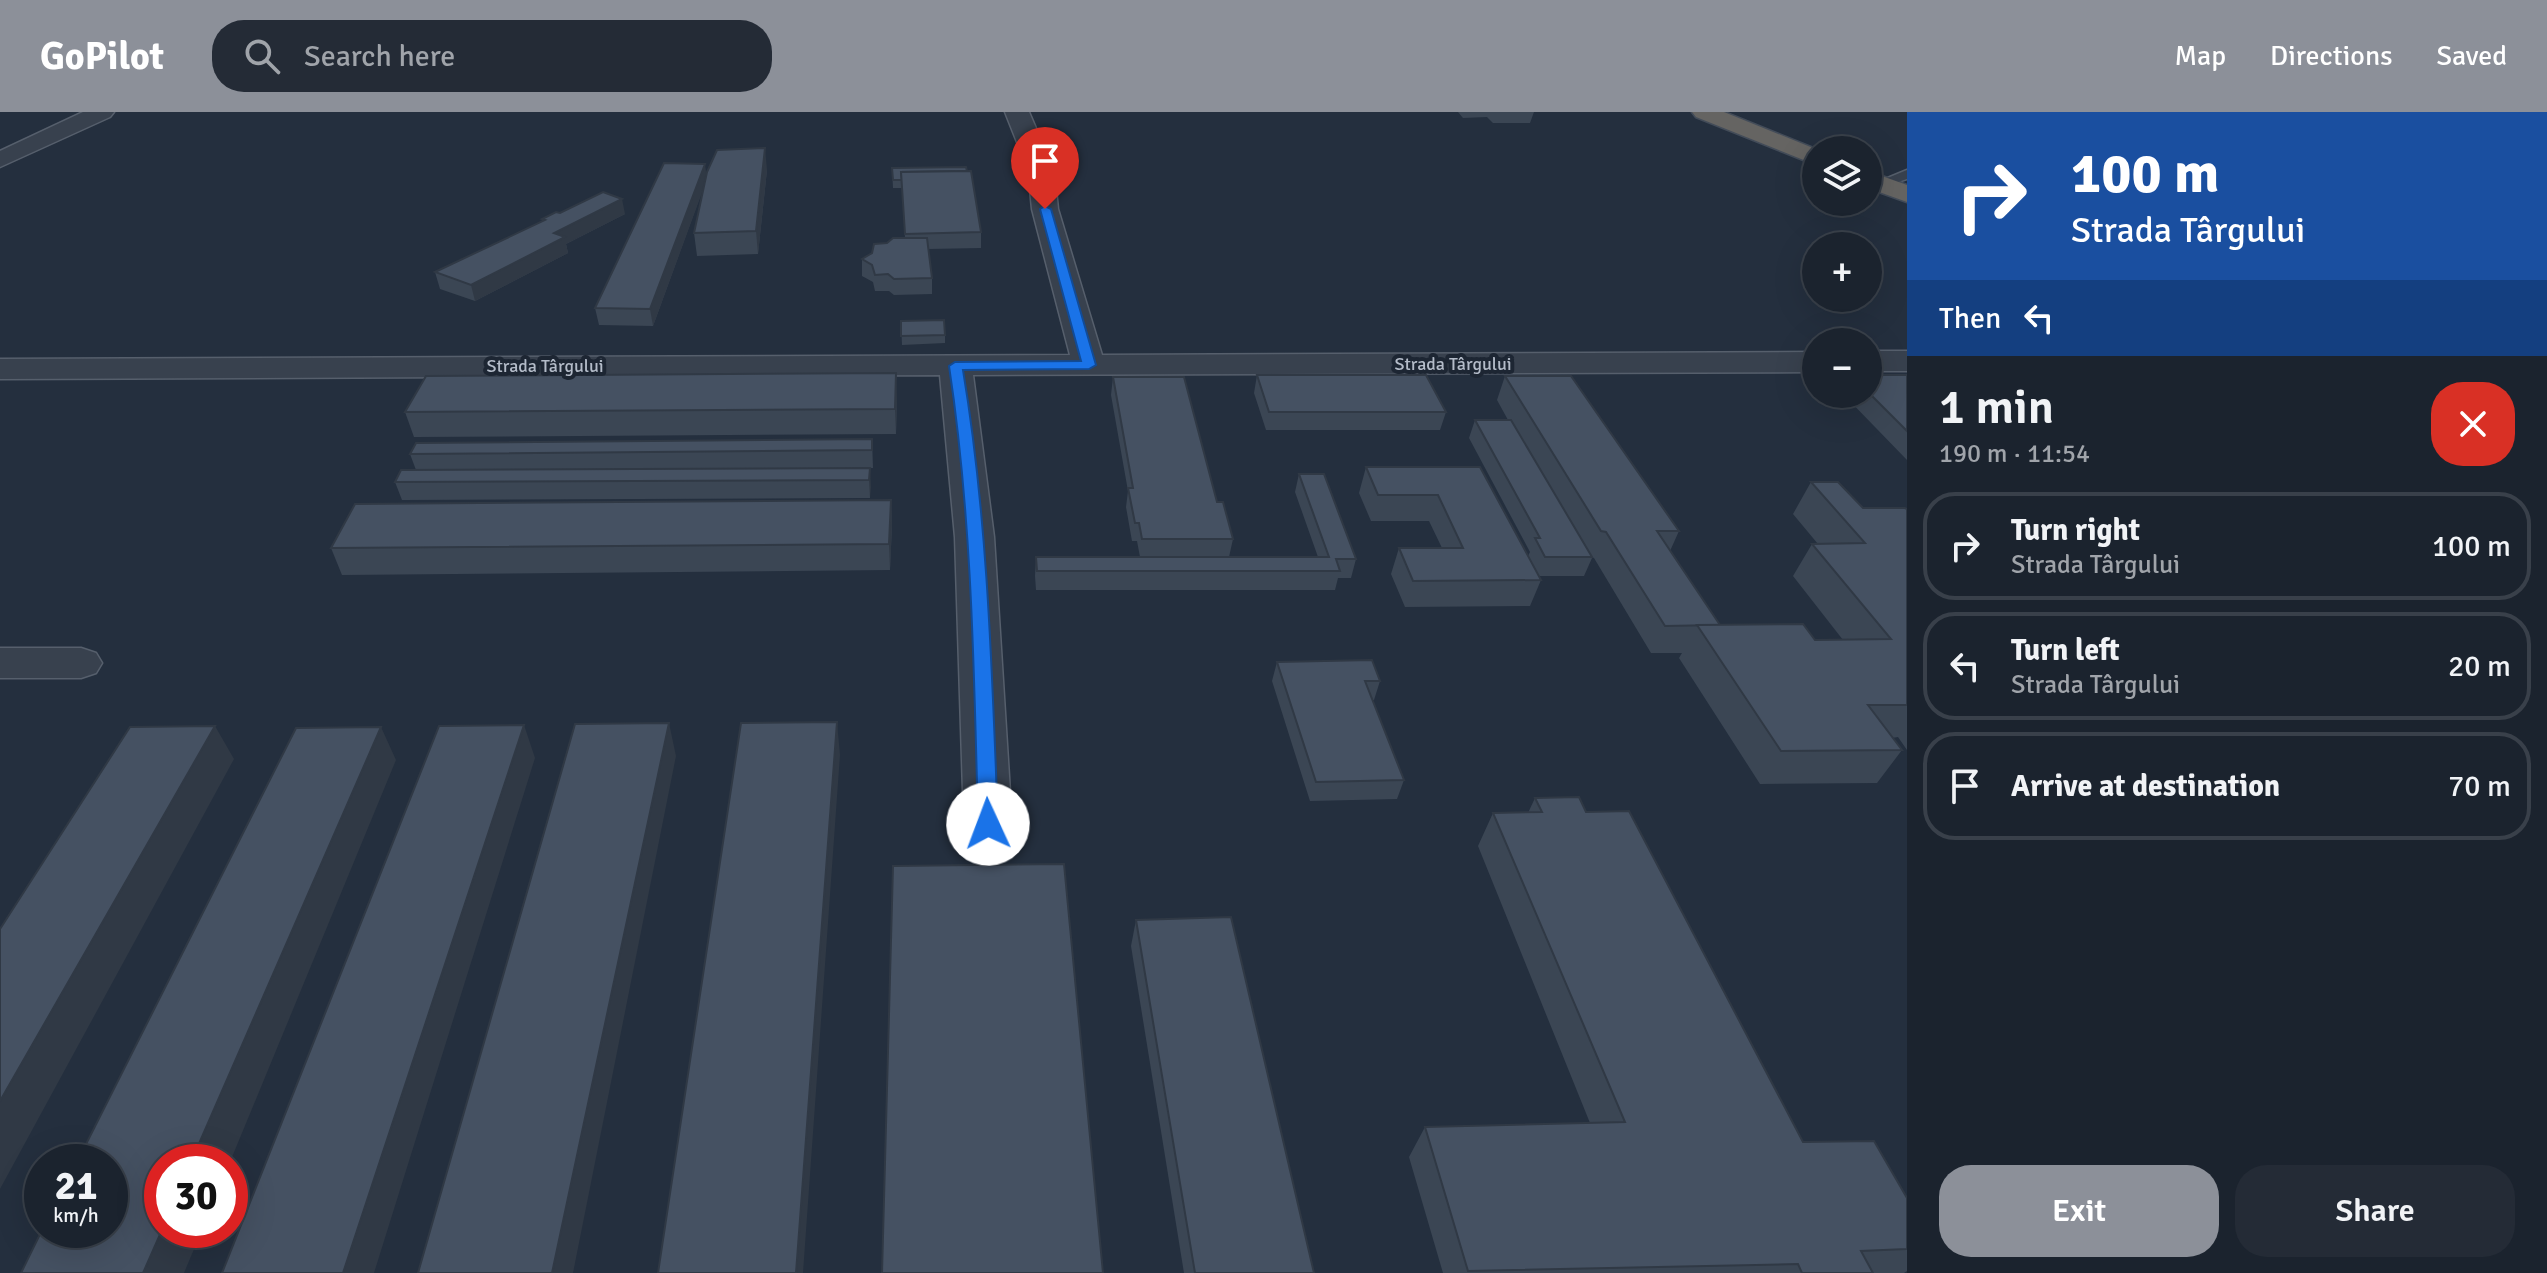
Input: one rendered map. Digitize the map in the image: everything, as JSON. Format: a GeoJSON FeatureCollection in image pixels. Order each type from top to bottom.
{"type":"FeatureCollection","features":[{"type":"Feature","properties":{"kind":"highway"},"geometry":{"type":"LineString","coordinates":[[1704,112],[1802,152]]}},
{"type":"Feature","properties":{"kind":"highway"},"geometry":{"type":"LineString","coordinates":[[1882,184],[1907,194]]}},
{"type":"Feature","properties":{"kind":"street"},"geometry":{"type":"LineString","coordinates":[[0,160],[102,112]]}},
{"type":"Feature","properties":{"kind":"street"},"geometry":{"type":"LineString","coordinates":[[1017,112],[1041,170],[1045,209],[1089,365]]}},
{"type":"Feature","properties":{"kind":"street"},"geometry":{"type":"LineString","coordinates":[[1882,361],[1907,361]]}},
{"type":"Feature","properties":{"kind":"street","name":"Strada Târgului"},"geometry":{"type":"LineString","coordinates":[[0,369],[1802,362]]}},
{"type":"Feature","properties":{"kind":"street"},"geometry":{"type":"LineString","coordinates":[[955,366],[969,454],[981,587],[988,824]]}},
{"type":"Feature","properties":{"kind":"street"},"geometry":{"type":"LineString","coordinates":[[0,663],[81,663]]}},
{"type":"Feature","properties":{"kind":"lane"},"geometry":{"type":"LineString","coordinates":[[1882,179],[1907,174]]}},
{"type":"Feature","properties":{"kind":"building"},"geometry":{"type":"Polygon","coordinates":[[[765,148],[756,231],[694,233],[707,172],[717,150],[765,148]]]}},
{"type":"Feature","properties":{"kind":"building"},"geometry":{"type":"Polygon","coordinates":[[[664,163],[705,164],[650,309],[595,308],[664,163]]]}},
{"type":"Feature","properties":{"kind":"building"},"geometry":{"type":"Polygon","coordinates":[[[966,167],[967,171],[901,172],[902,180],[893,180],[892,168],[966,167]]]}},
{"type":"Feature","properties":{"kind":"building"},"geometry":{"type":"Polygon","coordinates":[[[971,171],[981,232],[905,234],[901,172],[971,171]]]}},
{"type":"Feature","properties":{"kind":"building"},"geometry":{"type":"Polygon","coordinates":[[[603,192],[622,199],[554,233],[565,237],[471,285],[435,272],[556,212],[560,213],[603,192]]]}},
{"type":"Feature","properties":{"kind":"building"},"geometry":{"type":"Polygon","coordinates":[[[893,238],[927,238],[932,278],[894,279],[888,274],[875,275],[872,265],[862,259],[872,253],[874,244],[887,243],[893,238]]]}},
{"type":"Feature","properties":{"kind":"building"},"geometry":{"type":"Polygon","coordinates":[[[944,320],[945,335],[901,336],[901,321],[944,320]]]}},
{"type":"Feature","properties":{"kind":"building"},"geometry":{"type":"Polygon","coordinates":[[[896,373],[895,409],[405,412],[426,376],[896,373]]]}},
{"type":"Feature","properties":{"kind":"building"},"geometry":{"type":"Polygon","coordinates":[[[1257,375],[1426,375],[1446,412],[1269,412],[1257,375]]]}},
{"type":"Feature","properties":{"kind":"building"},"geometry":{"type":"Polygon","coordinates":[[[1882,375],[1907,375],[1907,431],[1882,406],[1882,375]]]}},
{"type":"Feature","properties":{"kind":"building"},"geometry":{"type":"Polygon","coordinates":[[[1505,376],[1571,376],[1679,531],[1657,531],[1720,625],[1665,626],[1606,532],[1601,531],[1505,376]]]}},
{"type":"Feature","properties":{"kind":"building"},"geometry":{"type":"Polygon","coordinates":[[[1113,377],[1184,377],[1217,502],[1223,502],[1233,539],[1142,539],[1139,523],[1135,523],[1128,488],[1133,488],[1113,377]]]}},
{"type":"Feature","properties":{"kind":"building"},"geometry":{"type":"Polygon","coordinates":[[[1475,420],[1511,420],[1592,557],[1545,557],[1535,538],[1540,538],[1475,420]]]}},
{"type":"Feature","properties":{"kind":"building"},"geometry":{"type":"Polygon","coordinates":[[[872,439],[872,450],[410,454],[416,443],[872,439]]]}},
{"type":"Feature","properties":{"kind":"building"},"geometry":{"type":"Polygon","coordinates":[[[1366,467],[1480,467],[1541,580],[1413,581],[1399,548],[1463,548],[1438,495],[1378,495],[1366,467]]]}},
{"type":"Feature","properties":{"kind":"building"},"geometry":{"type":"Polygon","coordinates":[[[870,468],[869,480],[395,482],[401,470],[870,468]]]}},
{"type":"Feature","properties":{"kind":"building"},"geometry":{"type":"Polygon","coordinates":[[[1299,474],[1324,474],[1356,559],[1336,559],[1340,571],[1037,571],[1036,557],[1329,557],[1299,474]]]}},
{"type":"Feature","properties":{"kind":"building"},"geometry":{"type":"Polygon","coordinates":[[[1811,482],[1838,482],[1863,508],[1907,509],[1907,705],[1868,705],[1902,750],[1781,751],[1697,625],[1803,624],[1815,640],[1891,639],[1812,544],[1865,543],[1811,482]]]}},
{"type":"Feature","properties":{"kind":"building"},"geometry":{"type":"Polygon","coordinates":[[[891,500],[889,544],[331,548],[355,504],[891,500]]]}},
{"type":"Feature","properties":{"kind":"building"},"geometry":{"type":"Polygon","coordinates":[[[1372,660],[1380,681],[1365,681],[1404,780],[1316,782],[1277,662],[1372,660]]]}},
{"type":"Feature","properties":{"kind":"building"},"geometry":{"type":"Polygon","coordinates":[[[837,722],[796,1273],[658,1273],[741,723],[837,722]]]}},
{"type":"Feature","properties":{"kind":"building"},"geometry":{"type":"Polygon","coordinates":[[[669,723],[552,1273],[418,1273],[575,724],[669,723]]]}},
{"type":"Feature","properties":{"kind":"building"},"geometry":{"type":"Polygon","coordinates":[[[524,725],[343,1273],[222,1273],[232,1248],[248,1248],[248,1207],[439,726],[524,725]]]}},
{"type":"Feature","properties":{"kind":"building"},"geometry":{"type":"Polygon","coordinates":[[[215,726],[0,1101],[0,929],[130,727],[215,726]]]}},
{"type":"Feature","properties":{"kind":"building"},"geometry":{"type":"Polygon","coordinates":[[[381,727],[199,1144],[144,1144],[144,1248],[154,1248],[143,1273],[21,1273],[33,1248],[128,1248],[128,1144],[86,1144],[296,728],[381,727]]]}},
{"type":"Feature","properties":{"kind":"building"},"geometry":{"type":"Polygon","coordinates":[[[1579,797],[1586,812],[1629,811],[1803,1142],[1874,1141],[1907,1198],[1907,1249],[1861,1251],[1873,1273],[1802,1273],[1798,1264],[1468,1271],[1425,1127],[1625,1122],[1493,813],[1542,812],[1535,798],[1579,797]]]}},
{"type":"Feature","properties":{"kind":"building"},"geometry":{"type":"Polygon","coordinates":[[[1064,864],[1103,1273],[882,1273],[893,866],[1064,864]]]}},
{"type":"Feature","properties":{"kind":"building"},"geometry":{"type":"Polygon","coordinates":[[[1231,917],[1314,1273],[1195,1273],[1136,920],[1231,917]]]}},
{"type":"Feature","properties":{"kind":"route"},"geometry":{"type":"LineString","coordinates":[[988,824],[981,587],[969,454],[955,366],[1089,365],[1045,209]]}}]}
